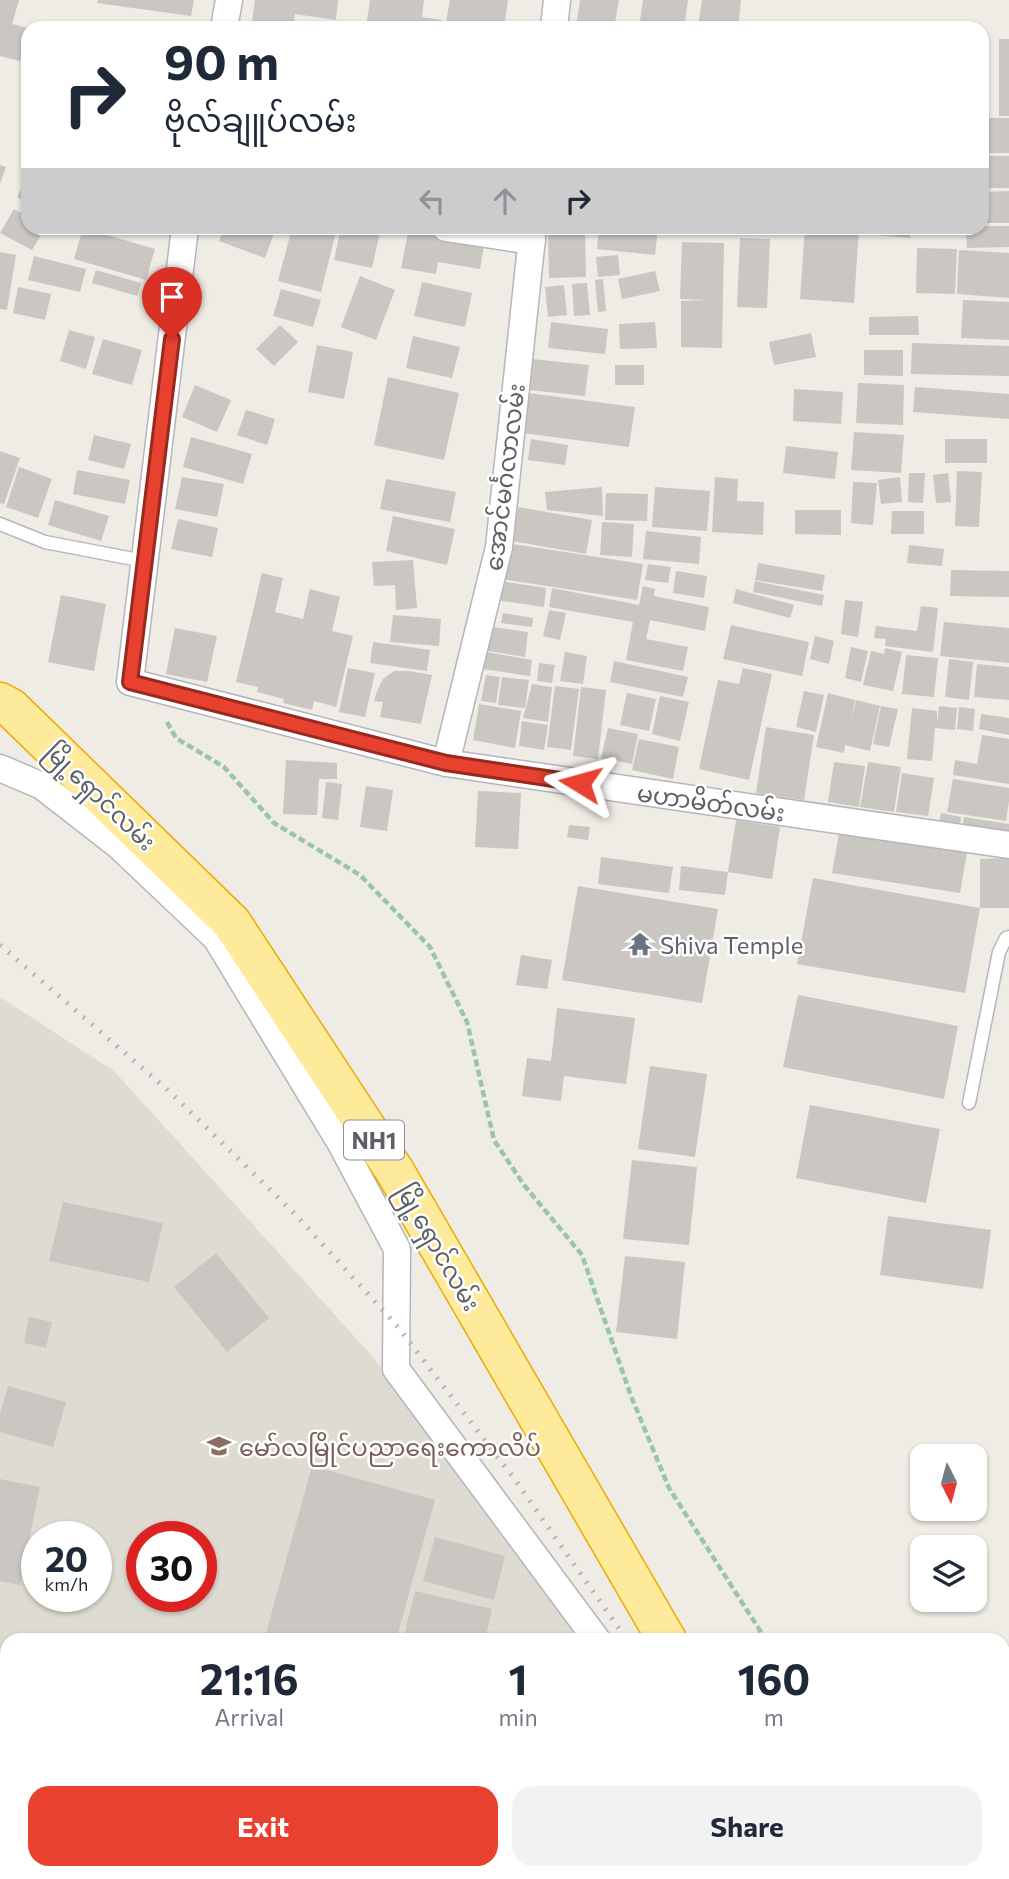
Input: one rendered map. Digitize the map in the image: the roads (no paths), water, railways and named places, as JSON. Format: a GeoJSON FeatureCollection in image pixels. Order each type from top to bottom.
{"type":"FeatureCollection","features":[{"type":"Feature","properties":{"kind":"highway","name":"မြို့ရှောင်လမ်း"},"geometry":{"type":"LineString","coordinates":[[0,702],[11,708],[232,923],[396,1173],[663,1633]]}},
{"type":"Feature","properties":{"kind":"street"},"geometry":{"type":"LineString","coordinates":[[225,21],[229,0]]}},
{"type":"Feature","properties":{"kind":"street"},"geometry":{"type":"LineString","coordinates":[[555,21],[557,0]]}},
{"type":"Feature","properties":{"kind":"street"},"geometry":{"type":"LineString","coordinates":[[144,561],[184,235]]}},
{"type":"Feature","properties":{"kind":"street","name":"အောင်မင်္ဂလာလမ်း"},"geometry":{"type":"LineString","coordinates":[[446,763],[499,547],[532,235]]}},
{"type":"Feature","properties":{"kind":"street","name":"မဟာမိတ်လမ်း"},"geometry":{"type":"LineString","coordinates":[[144,561],[130,682],[446,763],[1009,845]]}},
{"type":"Feature","properties":{"kind":"street"},"geometry":{"type":"LineString","coordinates":[[0,768],[42,786],[119,846],[216,938],[340,1142],[397,1249],[397,1369],[592,1633]]}},
{"type":"Feature","properties":{"kind":"lane"},"geometry":{"type":"LineString","coordinates":[[0,524],[45,542],[144,561]]}},
{"type":"Feature","properties":{"kind":"lane"},"geometry":{"type":"LineString","coordinates":[[969,1103],[999,952],[1009,937]]}},
{"type":"Feature","properties":{"kind":"railway"},"geometry":{"type":"LineString","coordinates":[[0,945],[170,1092],[296,1215],[398,1327],[513,1477],[622,1633]]}},
{"type":"Feature","properties":{"kind":"place","name":"Shiva Temple"},"geometry":{"type":"Point","coordinates":[640,944]}},
{"type":"Feature","properties":{"kind":"place","name":"မော်လမြိုင်ပညာရေးကောလိပ်"},"geometry":{"type":"Point","coordinates":[219,1446]}}]}
